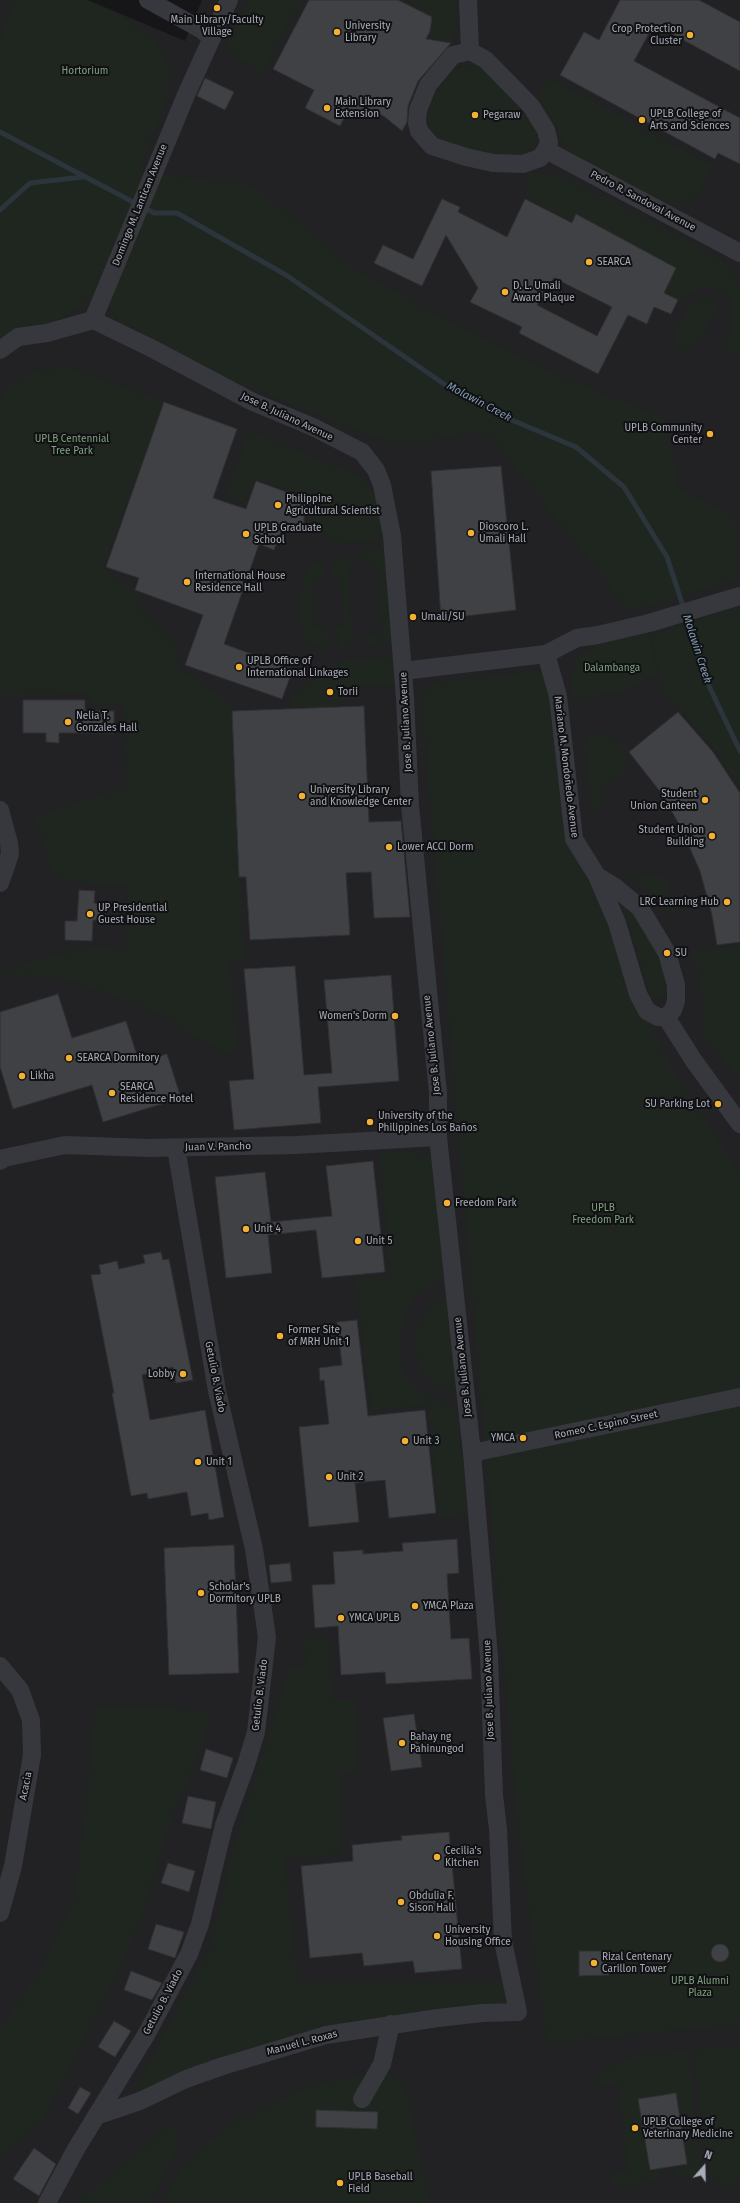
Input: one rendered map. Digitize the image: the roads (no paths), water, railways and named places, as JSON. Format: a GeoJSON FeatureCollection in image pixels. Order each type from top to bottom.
{"type":"FeatureCollection","features":[{"type":"Feature","properties":{"kind":"street"},"geometry":{"type":"LineString","coordinates":[[148,0],[202,30],[212,38]]}},
{"type":"Feature","properties":{"kind":"street","name":"Domingo M. Lantican Avenue"},"geometry":{"type":"LineString","coordinates":[[93,320],[186,95],[229,0]]}},
{"type":"Feature","properties":{"kind":"street"},"geometry":{"type":"LineString","coordinates":[[468,0],[470,51]]}},
{"type":"Feature","properties":{"kind":"street"},"geometry":{"type":"LineString","coordinates":[[470,51],[486,60],[531,106],[546,130],[549,142],[546,150],[540,158],[523,164],[493,163],[432,146],[419,131],[417,123],[418,110],[428,85],[453,55],[470,51]]}},
{"type":"Feature","properties":{"kind":"street","name":"Pedro R. Sandoval Avenue"},"geometry":{"type":"LineString","coordinates":[[546,150],[740,253]]}},
{"type":"Feature","properties":{"kind":"street"},"geometry":{"type":"LineString","coordinates":[[0,350],[18,337],[47,333],[93,320]]}},
{"type":"Feature","properties":{"kind":"street","name":"Jose B. Juliano Avenue"},"geometry":{"type":"LineString","coordinates":[[93,320],[151,348],[253,402],[313,427],[362,452],[376,470],[392,536],[403,671],[410,805],[438,1093],[438,1137],[472,1453],[489,1657],[494,1795],[498,1829],[503,1941],[518,2012]]}},
{"type":"Feature","properties":{"kind":"street"},"geometry":{"type":"LineString","coordinates":[[403,671],[546,654],[577,638],[598,636],[649,623],[736,597]]}},
{"type":"Feature","properties":{"kind":"street","name":"Mariano M. Mondoñedo Avenue"},"geometry":{"type":"LineString","coordinates":[[546,654],[558,696],[574,839],[597,876],[618,923],[638,994],[647,1011],[658,1017],[666,1017]]}},
{"type":"Feature","properties":{"kind":"street"},"geometry":{"type":"LineString","coordinates":[[0,810],[7,835],[10,854],[0,883]]}},
{"type":"Feature","properties":{"kind":"street"},"geometry":{"type":"LineString","coordinates":[[597,876],[616,886],[647,915],[667,953],[676,985],[676,1001],[673,1010],[666,1017],[694,1061],[740,1124]]}},
{"type":"Feature","properties":{"kind":"street","name":"Juan V. Pancho"},"geometry":{"type":"LineString","coordinates":[[0,1161],[4,1158],[65,1145],[176,1148],[296,1145],[438,1137]]}},
{"type":"Feature","properties":{"kind":"street","name":"Getulio B. Viado"},"geometry":{"type":"LineString","coordinates":[[47,2203],[96,2116],[172,1988],[200,1924],[224,1825],[246,1766],[256,1732],[267,1638],[254,1549],[217,1391],[176,1148]]}},
{"type":"Feature","properties":{"kind":"street","name":"Romeo C. Espino Street"},"geometry":{"type":"LineString","coordinates":[[472,1453],[740,1397]]}},
{"type":"Feature","properties":{"kind":"street","name":"Acacia"},"geometry":{"type":"LineString","coordinates":[[0,1666],[20,1690],[23,1697],[31,1720],[32,1755],[13,1866],[0,1913]]}},
{"type":"Feature","properties":{"kind":"street","name":"Manuel L. Roxas"},"geometry":{"type":"LineString","coordinates":[[96,2116],[140,2101],[186,2079],[258,2054],[326,2035],[391,2024],[482,2013],[518,2012]]}},
{"type":"Feature","properties":{"kind":"street"},"geometry":{"type":"LineString","coordinates":[[362,2099],[382,2064],[391,2024]]}},
{"type":"Feature","properties":{"kind":"waterway","name":"Molawin Creek"},"geometry":{"type":"LineString","coordinates":[[0,132],[154,213],[177,213],[286,275],[447,386],[514,421],[576,447],[624,487],[667,557],[709,686],[740,751]]}},
{"type":"Feature","properties":{"kind":"waterway"},"geometry":{"type":"LineString","coordinates":[[0,210],[30,183],[83,177]]}},
{"type":"Feature","properties":{"kind":"place","name":"Main Library/Faculty Village"},"geometry":{"type":"Point","coordinates":[217,8]}},
{"type":"Feature","properties":{"kind":"place","name":"University Library"},"geometry":{"type":"Point","coordinates":[337,32]}},
{"type":"Feature","properties":{"kind":"place","name":"Crop Protection Cluster"},"geometry":{"type":"Point","coordinates":[690,35]}},
{"type":"Feature","properties":{"kind":"place","name":"Main Library Extension"},"geometry":{"type":"Point","coordinates":[327,108]}},
{"type":"Feature","properties":{"kind":"place","name":"Pegaraw"},"geometry":{"type":"Point","coordinates":[475,115]}},
{"type":"Feature","properties":{"kind":"place","name":"UPLB College of Arts and Sciences"},"geometry":{"type":"Point","coordinates":[642,120]}},
{"type":"Feature","properties":{"kind":"place","name":"SEARCA"},"geometry":{"type":"Point","coordinates":[589,262]}},
{"type":"Feature","properties":{"kind":"place","name":"D. L. Umali Award Plaque"},"geometry":{"type":"Point","coordinates":[505,292]}},
{"type":"Feature","properties":{"kind":"place","name":"UPLB Community Center"},"geometry":{"type":"Point","coordinates":[710,434]}},
{"type":"Feature","properties":{"kind":"place","name":"Philippine Agricultural Scientist"},"geometry":{"type":"Point","coordinates":[278,505]}},
{"type":"Feature","properties":{"kind":"place","name":"Dioscoro L. Umali Hall"},"geometry":{"type":"Point","coordinates":[471,533]}},
{"type":"Feature","properties":{"kind":"place","name":"UPLB Graduate School"},"geometry":{"type":"Point","coordinates":[246,534]}},
{"type":"Feature","properties":{"kind":"place","name":"International House Residence Hall"},"geometry":{"type":"Point","coordinates":[187,582]}},
{"type":"Feature","properties":{"kind":"place","name":"Umali/SU"},"geometry":{"type":"Point","coordinates":[413,617]}},
{"type":"Feature","properties":{"kind":"place","name":"UPLB Office of International Linkages"},"geometry":{"type":"Point","coordinates":[239,667]}},
{"type":"Feature","properties":{"kind":"place","name":"Torii"},"geometry":{"type":"Point","coordinates":[330,692]}},
{"type":"Feature","properties":{"kind":"place","name":"Nelia T. Gonzales Hall"},"geometry":{"type":"Point","coordinates":[68,722]}},
{"type":"Feature","properties":{"kind":"place","name":"University Library and Knowledge Center"},"geometry":{"type":"Point","coordinates":[302,796]}},
{"type":"Feature","properties":{"kind":"place","name":"Student Union Canteen"},"geometry":{"type":"Point","coordinates":[705,800]}},
{"type":"Feature","properties":{"kind":"place","name":"Student Union Building"},"geometry":{"type":"Point","coordinates":[712,836]}},
{"type":"Feature","properties":{"kind":"place","name":"Lower ACCI Dorm"},"geometry":{"type":"Point","coordinates":[389,847]}},
{"type":"Feature","properties":{"kind":"place","name":"LRC Learning Hub"},"geometry":{"type":"Point","coordinates":[727,902]}},
{"type":"Feature","properties":{"kind":"place","name":"UP Presidential Guest House"},"geometry":{"type":"Point","coordinates":[90,914]}},
{"type":"Feature","properties":{"kind":"place","name":"SU"},"geometry":{"type":"Point","coordinates":[667,953]}},
{"type":"Feature","properties":{"kind":"place","name":"Women's Dorm"},"geometry":{"type":"Point","coordinates":[395,1016]}},
{"type":"Feature","properties":{"kind":"place","name":"SEARCA Dormitory"},"geometry":{"type":"Point","coordinates":[69,1058]}},
{"type":"Feature","properties":{"kind":"place","name":"Likha"},"geometry":{"type":"Point","coordinates":[22,1076]}},
{"type":"Feature","properties":{"kind":"place","name":"SEARCA Residence Hotel"},"geometry":{"type":"Point","coordinates":[112,1093]}},
{"type":"Feature","properties":{"kind":"place","name":"SU Parking Lot"},"geometry":{"type":"Point","coordinates":[718,1104]}},
{"type":"Feature","properties":{"kind":"place","name":"University of the Philippines Los Baños"},"geometry":{"type":"Point","coordinates":[370,1122]}},
{"type":"Feature","properties":{"kind":"place","name":"Freedom Park"},"geometry":{"type":"Point","coordinates":[447,1203]}},
{"type":"Feature","properties":{"kind":"place","name":"Unit 4"},"geometry":{"type":"Point","coordinates":[246,1229]}},
{"type":"Feature","properties":{"kind":"place","name":"Unit 5"},"geometry":{"type":"Point","coordinates":[358,1241]}},
{"type":"Feature","properties":{"kind":"place","name":"Former Site of MRH Unit 1"},"geometry":{"type":"Point","coordinates":[280,1336]}},
{"type":"Feature","properties":{"kind":"place","name":"Lobby"},"geometry":{"type":"Point","coordinates":[183,1374]}},
{"type":"Feature","properties":{"kind":"place","name":"YMCA"},"geometry":{"type":"Point","coordinates":[523,1438]}},
{"type":"Feature","properties":{"kind":"place","name":"Unit 3"},"geometry":{"type":"Point","coordinates":[405,1441]}},
{"type":"Feature","properties":{"kind":"place","name":"Unit 1"},"geometry":{"type":"Point","coordinates":[198,1462]}},
{"type":"Feature","properties":{"kind":"place","name":"Unit 2"},"geometry":{"type":"Point","coordinates":[329,1477]}},
{"type":"Feature","properties":{"kind":"place","name":"Scholar's Dormitory UPLB"},"geometry":{"type":"Point","coordinates":[201,1593]}},
{"type":"Feature","properties":{"kind":"place","name":"YMCA Plaza"},"geometry":{"type":"Point","coordinates":[415,1606]}},
{"type":"Feature","properties":{"kind":"place","name":"YMCA UPLB"},"geometry":{"type":"Point","coordinates":[341,1618]}},
{"type":"Feature","properties":{"kind":"place","name":"Bahay ng Pahinungod"},"geometry":{"type":"Point","coordinates":[402,1743]}},
{"type":"Feature","properties":{"kind":"place","name":"Cecilia's Kitchen"},"geometry":{"type":"Point","coordinates":[437,1857]}},
{"type":"Feature","properties":{"kind":"place","name":"Obdulia F. Sison Hall"},"geometry":{"type":"Point","coordinates":[401,1902]}},
{"type":"Feature","properties":{"kind":"place","name":"University Housing Office"},"geometry":{"type":"Point","coordinates":[437,1936]}},
{"type":"Feature","properties":{"kind":"place","name":"Rizal Centenary Carillon Tower"},"geometry":{"type":"Point","coordinates":[594,1963]}},
{"type":"Feature","properties":{"kind":"place","name":"UPLB College of Veterinary Medicine"},"geometry":{"type":"Point","coordinates":[635,2128]}},
{"type":"Feature","properties":{"kind":"place","name":"UPLB Baseball Field"},"geometry":{"type":"Point","coordinates":[340,2183]}},
{"type":"Feature","properties":{"kind":"park label","name":"Hortorium"},"geometry":{"type":"Point","coordinates":[85,71]}},
{"type":"Feature","properties":{"kind":"park label","name":"UPLB Centennial Tree Park"},"geometry":{"type":"Point","coordinates":[72,444]}},
{"type":"Feature","properties":{"kind":"park label","name":"Dalambanga"},"geometry":{"type":"Point","coordinates":[612,668]}},
{"type":"Feature","properties":{"kind":"park label","name":"UPLB Freedom Park"},"geometry":{"type":"Point","coordinates":[603,1214]}},
{"type":"Feature","properties":{"kind":"park label","name":"UPLB Alumni Plaza"},"geometry":{"type":"Point","coordinates":[700,1986]}}]}
